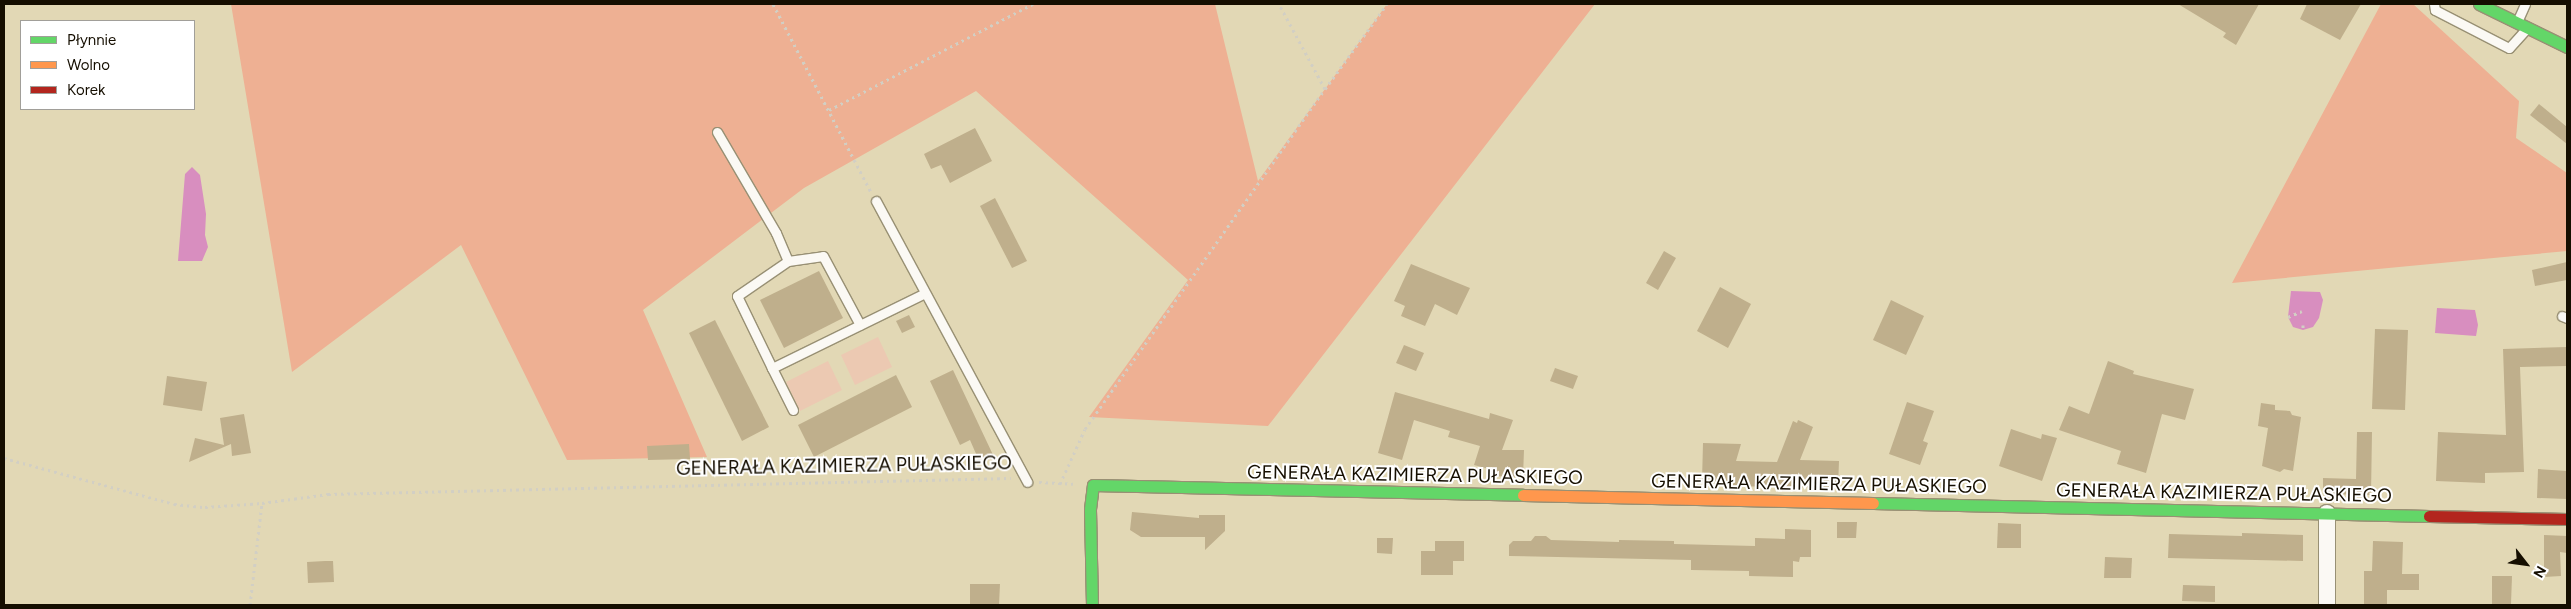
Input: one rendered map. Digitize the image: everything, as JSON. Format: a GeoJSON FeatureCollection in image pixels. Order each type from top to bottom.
{"type":"FeatureCollection","features":[{"type":"Feature","properties":{"kind":"street"},"geometry":{"type":"LineString","coordinates":[[2479,4],[2567,47]]}},
{"type":"Feature","properties":{"kind":"street"},"geometry":{"type":"LineString","coordinates":[[1092,605],[1090,509],[1093,485]]}},
{"type":"Feature","properties":{"kind":"street","name":"GENERAŁA KAZIMIERZA PUŁASKIEGO"},"geometry":{"type":"LineString","coordinates":[[1093,485],[2567,519]]}},
{"type":"Feature","properties":{"kind":"street"},"geometry":{"type":"LineString","coordinates":[[2326,605],[2327,513]]}},
{"type":"Feature","properties":{"kind":"lane"},"geometry":{"type":"LineString","coordinates":[[2434,4],[2435,10],[2509,48],[2522,25],[2525,4]]}},
{"type":"Feature","properties":{"kind":"lane"},"geometry":{"type":"LineString","coordinates":[[717,132],[776,233],[788,261]]}},
{"type":"Feature","properties":{"kind":"lane"},"geometry":{"type":"LineString","coordinates":[[876,201],[1027,482]]}},
{"type":"Feature","properties":{"kind":"lane"},"geometry":{"type":"LineString","coordinates":[[793,410],[737,296],[788,261],[823,256],[860,325]]}},
{"type":"Feature","properties":{"kind":"lane"},"geometry":{"type":"LineString","coordinates":[[772,368],[925,293]]}},
{"type":"Feature","properties":{"kind":"path"},"geometry":{"type":"LineString","coordinates":[[773,4],[876,201]]}},
{"type":"Feature","properties":{"kind":"path"},"geometry":{"type":"LineString","coordinates":[[829,110],[1033,4]]}},
{"type":"Feature","properties":{"kind":"path"},"geometry":{"type":"LineString","coordinates":[[1279,4],[1325,89]]}},
{"type":"Feature","properties":{"kind":"path"},"geometry":{"type":"LineString","coordinates":[[1060,484],[1085,428],[1387,4]]}},
{"type":"Feature","properties":{"kind":"path"},"geometry":{"type":"LineString","coordinates":[[2288,317],[2302,311]]}},
{"type":"Feature","properties":{"kind":"path"},"geometry":{"type":"LineString","coordinates":[[2303,325],[2303,330]]}},
{"type":"Feature","properties":{"kind":"path","name":"GENERAŁA KAZIMIERZA PUŁASKIEGO"},"geometry":{"type":"LineString","coordinates":[[4,458],[174,504],[205,507],[262,503],[328,494],[1008,477],[1027,482],[1093,485]]}},
{"type":"Feature","properties":{"kind":"path"},"geometry":{"type":"LineString","coordinates":[[250,605],[262,503]]}},
{"type":"Feature","properties":{"kind":"shaded area"},"geometry":{"type":"Polygon","coordinates":[[[231,4],[1215,4],[1258,181],[1387,4],[1595,4],[1268,426],[1089,417],[1188,280],[976,91],[804,188],[643,310],[707,457],[567,460],[461,245],[292,372],[231,4]]]}},
{"type":"Feature","properties":{"kind":"shaded area"},"geometry":{"type":"Polygon","coordinates":[[[2381,4],[2413,4],[2519,101],[2516,138],[2567,173],[2567,251],[2232,283],[2381,4]]]}},
{"type":"Feature","properties":{"kind":"shaded area"},"geometry":{"type":"Polygon","coordinates":[[[192,167],[200,175],[206,214],[205,235],[208,247],[202,261],[178,261],[185,174],[192,167]]]}},
{"type":"Feature","properties":{"kind":"shaded area"},"geometry":{"type":"Polygon","coordinates":[[[2291,291],[2320,292],[2323,300],[2319,318],[2313,327],[2303,330],[2293,327],[2288,317],[2291,291]]]}},
{"type":"Feature","properties":{"kind":"shaded area"},"geometry":{"type":"Polygon","coordinates":[[[2437,308],[2475,310],[2478,325],[2476,336],[2435,333],[2437,308]]]}},
{"type":"Feature","properties":{"kind":"shaded area"},"geometry":{"type":"Polygon","coordinates":[[[878,337],[892,367],[855,385],[841,355],[878,337]]]}},
{"type":"Feature","properties":{"kind":"shaded area"},"geometry":{"type":"Polygon","coordinates":[[[828,361],[842,390],[800,411],[786,382],[828,361]]]}},
{"type":"Feature","properties":{"kind":"building"},"geometry":{"type":"Polygon","coordinates":[[[2178,4],[2259,4],[2236,45],[2223,37],[2226,33],[2178,4]]]}},
{"type":"Feature","properties":{"kind":"building"},"geometry":{"type":"Polygon","coordinates":[[[2307,4],[2361,4],[2340,40],[2300,19],[2307,4]]]}},
{"type":"Feature","properties":{"kind":"building"},"geometry":{"type":"Polygon","coordinates":[[[2539,104],[2567,127],[2567,144],[2530,115],[2539,104]]]}},
{"type":"Feature","properties":{"kind":"building"},"geometry":{"type":"Polygon","coordinates":[[[975,128],[992,161],[950,183],[941,165],[931,169],[924,154],[975,128]]]}},
{"type":"Feature","properties":{"kind":"building"},"geometry":{"type":"Polygon","coordinates":[[[995,198],[1027,261],[1012,268],[980,206],[995,198]]]}},
{"type":"Feature","properties":{"kind":"building"},"geometry":{"type":"Polygon","coordinates":[[[1664,251],[1676,258],[1658,290],[1646,283],[1664,251]]]}},
{"type":"Feature","properties":{"kind":"building"},"geometry":{"type":"Polygon","coordinates":[[[2567,262],[2567,280],[2535,286],[2532,270],[2567,262]]]}},
{"type":"Feature","properties":{"kind":"building"},"geometry":{"type":"Polygon","coordinates":[[[1411,264],[1470,288],[1457,315],[1435,304],[1425,326],[1401,316],[1405,306],[1394,301],[1411,264]]]}},
{"type":"Feature","properties":{"kind":"building"},"geometry":{"type":"Polygon","coordinates":[[[819,271],[843,318],[784,348],[760,300],[819,271]]]}},
{"type":"Feature","properties":{"kind":"building"},"geometry":{"type":"Polygon","coordinates":[[[1720,287],[1751,304],[1728,348],[1697,331],[1720,287]]]}},
{"type":"Feature","properties":{"kind":"building"},"geometry":{"type":"Polygon","coordinates":[[[1891,300],[1924,316],[1906,355],[1873,340],[1891,300]]]}},
{"type":"Feature","properties":{"kind":"building"},"geometry":{"type":"Polygon","coordinates":[[[909,315],[915,327],[902,333],[896,321],[909,315]]]}},
{"type":"Feature","properties":{"kind":"building"},"geometry":{"type":"Polygon","coordinates":[[[715,320],[769,427],[742,441],[689,333],[715,320]]]}},
{"type":"Feature","properties":{"kind":"building"},"geometry":{"type":"Polygon","coordinates":[[[2375,329],[2408,330],[2405,410],[2372,409],[2375,329]]]}},
{"type":"Feature","properties":{"kind":"building"},"geometry":{"type":"Polygon","coordinates":[[[1404,345],[1424,353],[1416,371],[1396,363],[1404,345]]]}},
{"type":"Feature","properties":{"kind":"building"},"geometry":{"type":"Polygon","coordinates":[[[2567,347],[2567,366],[2520,367],[2524,472],[2485,473],[2485,483],[2436,481],[2438,432],[2506,435],[2503,349],[2567,347]]]}},
{"type":"Feature","properties":{"kind":"building"},"geometry":{"type":"Polygon","coordinates":[[[2108,361],[2134,371],[2133,374],[2194,389],[2185,420],[2162,414],[2146,473],[2117,464],[2121,451],[2059,430],[2069,406],[2089,414],[2108,361]]]}},
{"type":"Feature","properties":{"kind":"building"},"geometry":{"type":"Polygon","coordinates":[[[1555,368],[1578,376],[1573,389],[1550,381],[1555,368]]]}},
{"type":"Feature","properties":{"kind":"building"},"geometry":{"type":"Polygon","coordinates":[[[953,370],[994,457],[980,463],[970,440],[960,445],[930,381],[953,370]]]}},
{"type":"Feature","properties":{"kind":"building"},"geometry":{"type":"Polygon","coordinates":[[[896,375],[912,407],[814,457],[798,425],[896,375]]]}},
{"type":"Feature","properties":{"kind":"building"},"geometry":{"type":"Polygon","coordinates":[[[167,376],[207,382],[202,411],[163,405],[167,376]]]}},
{"type":"Feature","properties":{"kind":"building"},"geometry":{"type":"Polygon","coordinates":[[[1395,392],[1489,419],[1490,413],[1513,420],[1502,450],[1524,450],[1523,477],[1487,476],[1489,469],[1474,465],[1480,446],[1448,437],[1450,431],[1414,420],[1402,460],[1378,453],[1395,392]]]}},
{"type":"Feature","properties":{"kind":"building"},"geometry":{"type":"Polygon","coordinates":[[[1907,402],[1934,411],[1923,441],[1928,443],[1920,465],[1889,454],[1907,402]]]}},
{"type":"Feature","properties":{"kind":"building"},"geometry":{"type":"Polygon","coordinates":[[[2261,403],[2275,405],[2275,410],[2290,411],[2292,415],[2301,417],[2293,471],[2284,469],[2280,472],[2262,466],[2268,428],[2258,426],[2261,403]]]}},
{"type":"Feature","properties":{"kind":"building"},"geometry":{"type":"Polygon","coordinates":[[[244,414],[251,453],[232,456],[231,444],[189,462],[195,438],[224,445],[220,418],[244,414]]]}},
{"type":"Feature","properties":{"kind":"building"},"geometry":{"type":"Polygon","coordinates":[[[1798,420],[1813,427],[1800,460],[1839,461],[1838,488],[1730,486],[1730,482],[1702,481],[1703,443],[1741,444],[1736,461],[1777,462],[1793,421],[1797,423],[1798,420]]]}},
{"type":"Feature","properties":{"kind":"building"},"geometry":{"type":"Polygon","coordinates":[[[2011,429],[2041,439],[2042,434],[2057,438],[2042,481],[1999,466],[2011,429]]]}},
{"type":"Feature","properties":{"kind":"building"},"geometry":{"type":"Polygon","coordinates":[[[2357,432],[2372,432],[2371,495],[2323,494],[2323,478],[2356,479],[2357,432]]]}},
{"type":"Feature","properties":{"kind":"building"},"geometry":{"type":"Polygon","coordinates":[[[689,444],[690,459],[648,460],[647,446],[689,444]]]}},
{"type":"Feature","properties":{"kind":"building"},"geometry":{"type":"Polygon","coordinates":[[[2538,469],[2567,471],[2567,499],[2537,498],[2538,469]]]}},
{"type":"Feature","properties":{"kind":"building"},"geometry":{"type":"Polygon","coordinates":[[[1132,512],[1199,518],[1199,515],[1225,515],[1225,531],[1205,550],[1205,537],[1141,537],[1130,530],[1132,512]]]}},
{"type":"Feature","properties":{"kind":"building"},"geometry":{"type":"Polygon","coordinates":[[[1837,522],[1857,522],[1856,538],[1837,538],[1837,522]]]}},
{"type":"Feature","properties":{"kind":"building"},"geometry":{"type":"Polygon","coordinates":[[[1998,523],[2021,524],[2021,548],[1997,548],[1998,523]]]}},
{"type":"Feature","properties":{"kind":"building"},"geometry":{"type":"Polygon","coordinates":[[[1785,529],[1811,530],[1811,557],[1800,557],[1799,562],[1793,561],[1793,577],[1749,576],[1749,571],[1691,570],[1691,560],[1509,556],[1509,545],[1513,541],[1531,541],[1535,536],[1546,536],[1551,540],[1674,541],[1674,544],[1755,546],[1755,538],[1785,539],[1785,529]]]}},
{"type":"Feature","properties":{"kind":"building"},"geometry":{"type":"Polygon","coordinates":[[[2242,533],[2303,535],[2303,561],[2168,558],[2169,534],[2242,536],[2242,533]]]}},
{"type":"Feature","properties":{"kind":"building"},"geometry":{"type":"Polygon","coordinates":[[[2544,535],[2567,536],[2567,553],[2560,552],[2561,576],[2544,577],[2544,535]]]}},
{"type":"Feature","properties":{"kind":"building"},"geometry":{"type":"Polygon","coordinates":[[[1377,538],[1393,538],[1392,554],[1377,553],[1377,538]]]}},
{"type":"Feature","properties":{"kind":"building"},"geometry":{"type":"Polygon","coordinates":[[[1435,541],[1464,541],[1464,561],[1453,561],[1453,575],[1421,575],[1421,551],[1435,551],[1435,541]]]}},
{"type":"Feature","properties":{"kind":"building"},"geometry":{"type":"Polygon","coordinates":[[[2373,541],[2403,542],[2402,574],[2419,574],[2419,590],[2387,590],[2387,605],[2364,605],[2364,571],[2372,571],[2373,541]]]}},
{"type":"Feature","properties":{"kind":"building"},"geometry":{"type":"Polygon","coordinates":[[[2105,557],[2132,558],[2131,578],[2104,578],[2105,557]]]}},
{"type":"Feature","properties":{"kind":"building"},"geometry":{"type":"Polygon","coordinates":[[[333,561],[334,582],[308,583],[307,562],[333,561]]]}},
{"type":"Feature","properties":{"kind":"building"},"geometry":{"type":"Polygon","coordinates":[[[2492,576],[2512,576],[2511,604],[2492,604],[2492,576]]]}},
{"type":"Feature","properties":{"kind":"building"},"geometry":{"type":"Polygon","coordinates":[[[970,584],[1000,584],[999,605],[970,605],[970,584]]]}},
{"type":"Feature","properties":{"kind":"building"},"geometry":{"type":"Polygon","coordinates":[[[2183,585],[2215,586],[2215,602],[2182,601],[2183,585]]]}},
{"type":"Feature","properties":{"kind":"traffic: fast"},"geometry":{"type":"LineString","coordinates":[[2479,4],[2567,47]]}},
{"type":"Feature","properties":{"kind":"traffic: fast"},"geometry":{"type":"LineString","coordinates":[[1092,605],[1090,509],[1093,485],[1523,495]]}},
{"type":"Feature","properties":{"kind":"traffic: fast"},"geometry":{"type":"LineString","coordinates":[[1873,503],[2429,516]]}},
{"type":"Feature","properties":{"kind":"traffic: slow"},"geometry":{"type":"LineString","coordinates":[[1523,495],[1873,503]]}},
{"type":"Feature","properties":{"kind":"traffic: jam"},"geometry":{"type":"LineString","coordinates":[[2429,516],[2567,519]]}}]}
